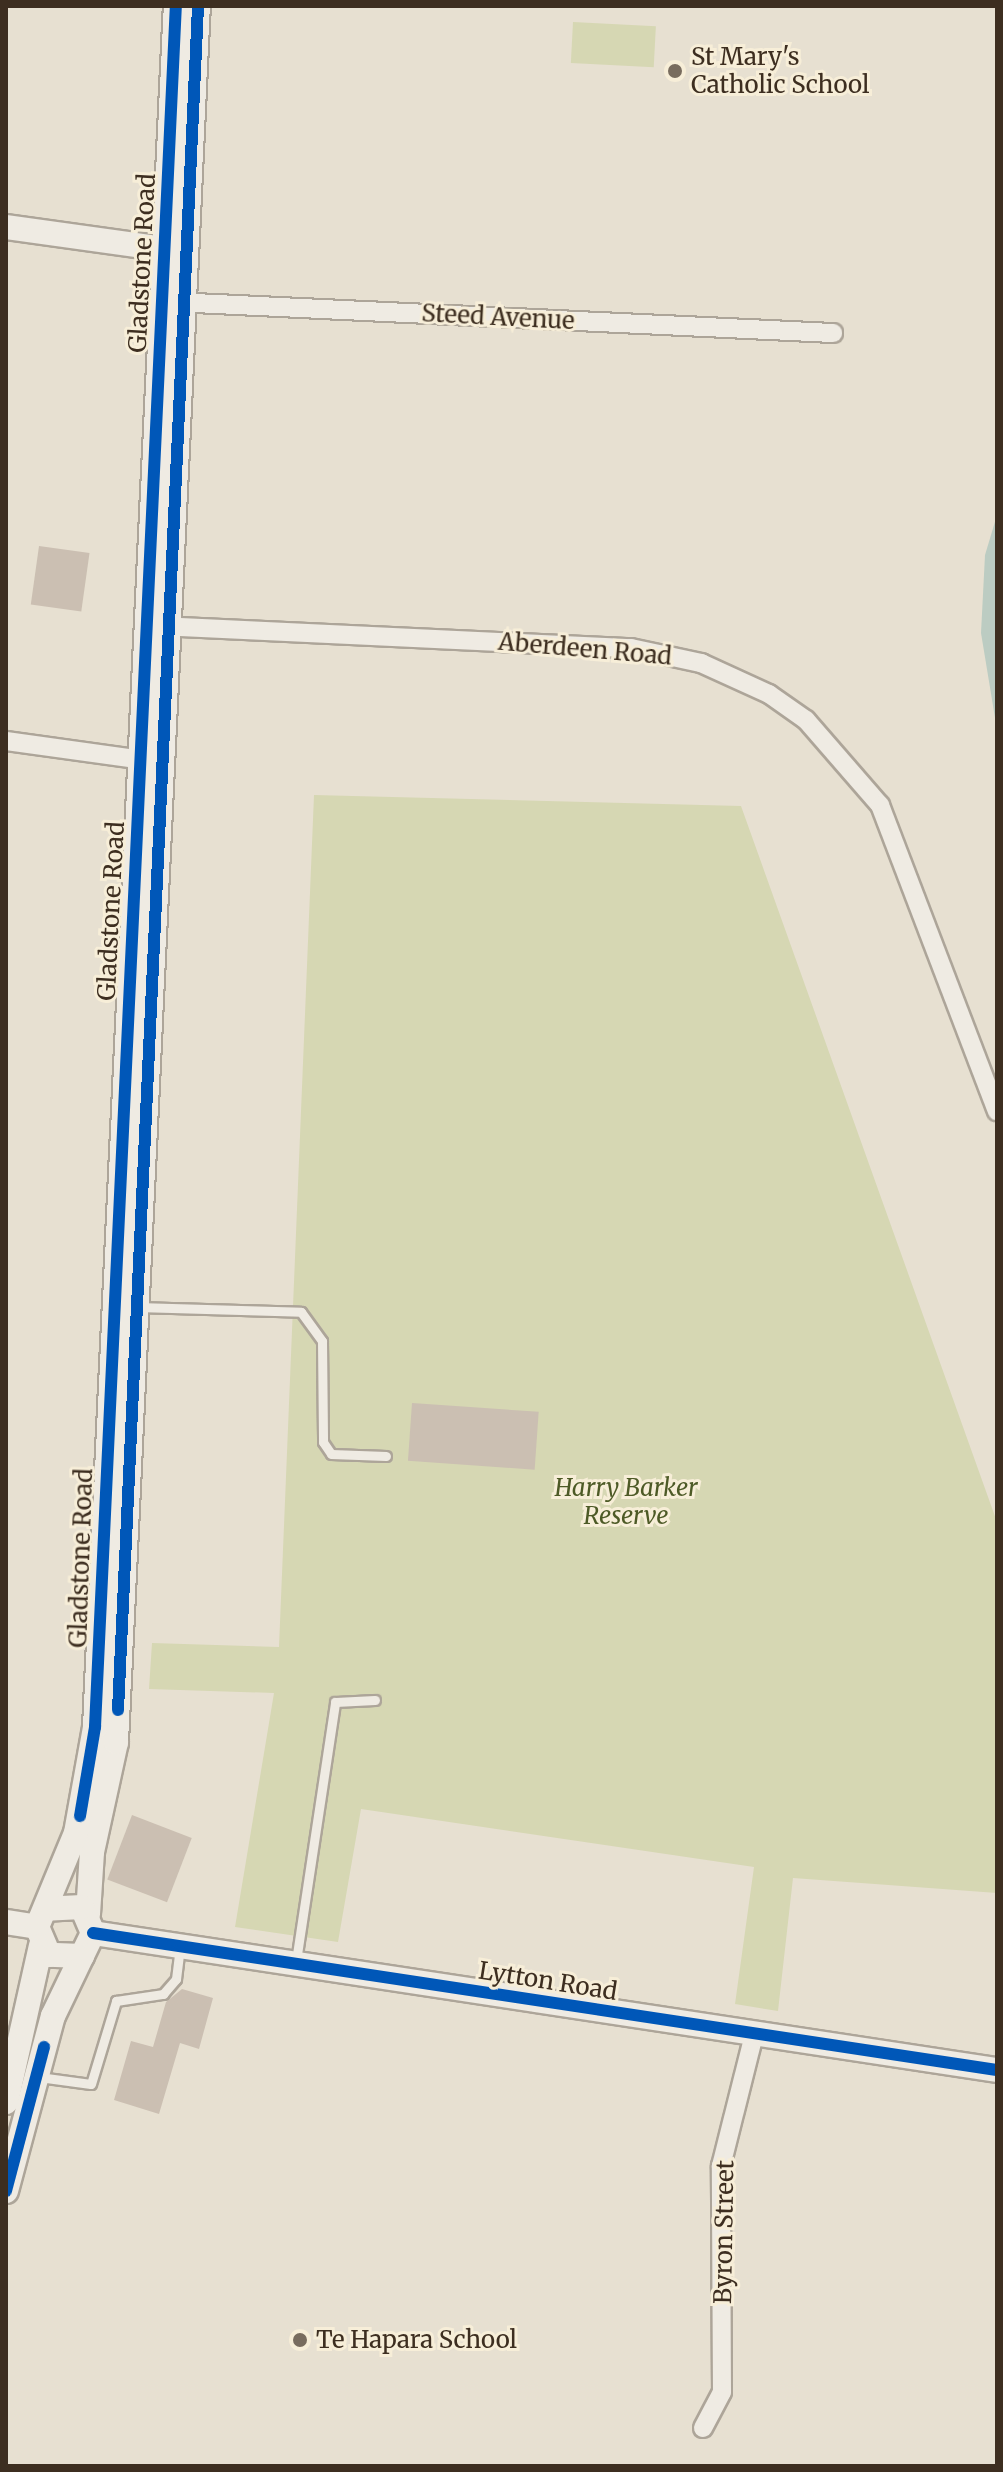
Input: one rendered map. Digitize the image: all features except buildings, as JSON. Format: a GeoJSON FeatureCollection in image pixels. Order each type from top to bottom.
{"type":"FeatureCollection","features":[{"type":"Feature","properties":{"kind":"main road","name":"Gladstone Road"},"geometry":{"type":"LineString","coordinates":[[176,6],[176,250]]}},
{"type":"Feature","properties":{"kind":"main road","name":"Gladstone Road"},"geometry":{"type":"LineString","coordinates":[[6,2102],[42,1927],[76,1833],[95,1727],[125,1306],[176,250],[198,6]]}},
{"type":"Feature","properties":{"kind":"main road"},"geometry":{"type":"LineString","coordinates":[[6,227],[176,250]]}},
{"type":"Feature","properties":{"kind":"main road","name":"Gladstone Road"},"geometry":{"type":"LineString","coordinates":[[90,1924],[90,1862],[116,1742],[125,1306]]}},
{"type":"Feature","properties":{"kind":"main road","name":"Lytton Road"},"geometry":{"type":"LineString","coordinates":[[42,1927],[69,1904],[90,1924],[181,1946],[997,2070]]}},
{"type":"Feature","properties":{"kind":"main road"},"geometry":{"type":"LineString","coordinates":[[6,1922],[42,1927],[60,1960],[82,1956]]}},
{"type":"Feature","properties":{"kind":"main road"},"geometry":{"type":"LineString","coordinates":[[6,2191],[35,2076],[82,1956],[90,1924]]}},
{"type":"Feature","properties":{"kind":"street","name":"Steed Avenue"},"geometry":{"type":"LineString","coordinates":[[173,302],[833,333]]}},
{"type":"Feature","properties":{"kind":"street","name":"Aberdeen Road"},"geometry":{"type":"LineString","coordinates":[[158,626],[631,648],[701,663],[769,694],[806,720],[880,805],[997,1111]]}},
{"type":"Feature","properties":{"kind":"street"},"geometry":{"type":"LineString","coordinates":[[6,741],[152,761]]}},
{"type":"Feature","properties":{"kind":"street","name":"Byron Street"},"geometry":{"type":"LineString","coordinates":[[703,2428],[722,2392],[721,2166],[754,2035]]}},
{"type":"Feature","properties":{"kind":"lane"},"geometry":{"type":"LineString","coordinates":[[125,1306],[301,1312],[322,1341],[323,1442],[331,1454],[386,1456]]}},
{"type":"Feature","properties":{"kind":"lane"},"geometry":{"type":"LineString","coordinates":[[296,1964],[335,1702],[375,1700]]}},
{"type":"Feature","properties":{"kind":"lane"},"geometry":{"type":"LineString","coordinates":[[35,2076],[91,2084],[116,2001],[163,1994],[176,1979],[181,1946]]}},
{"type":"Feature","properties":{"kind":"green space"},"geometry":{"type":"Polygon","coordinates":[[[573,22],[656,26],[654,67],[571,63],[573,22]]]}},
{"type":"Feature","properties":{"kind":"green space","name":"Harry Barker Reserve"},"geometry":{"type":"Polygon","coordinates":[[[314,795],[741,806],[997,1522],[997,1893],[793,1878],[778,2011],[735,2004],[754,1867],[361,1809],[338,1942],[235,1927],[274,1693],[149,1689],[152,1643],[279,1647],[314,795]]]}},
{"type":"Feature","properties":{"kind":"shaded area"},"geometry":{"type":"Polygon","coordinates":[[[997,515],[997,730],[981,633],[985,555],[997,515]]]}},
{"type":"Feature","properties":{"kind":"cycle path"},"geometry":{"type":"LineString","coordinates":[[80,1816],[95,1727],[176,6]]}},
{"type":"Feature","properties":{"kind":"cycle path"},"geometry":{"type":"LineString","coordinates":[[118,1710],[198,6]]}},
{"type":"Feature","properties":{"kind":"cycle path"},"geometry":{"type":"LineString","coordinates":[[93,1933],[997,2070]]}},
{"type":"Feature","properties":{"kind":"cycle path"},"geometry":{"type":"LineString","coordinates":[[6,2191],[44,2047]]}},
{"type":"Feature","properties":{"kind":"place","name":"St Mary's Catholic School"},"geometry":{"type":"Point","coordinates":[675,71]}},
{"type":"Feature","properties":{"kind":"place","name":"Te Hapara School"},"geometry":{"type":"Point","coordinates":[300,2340]}}]}
